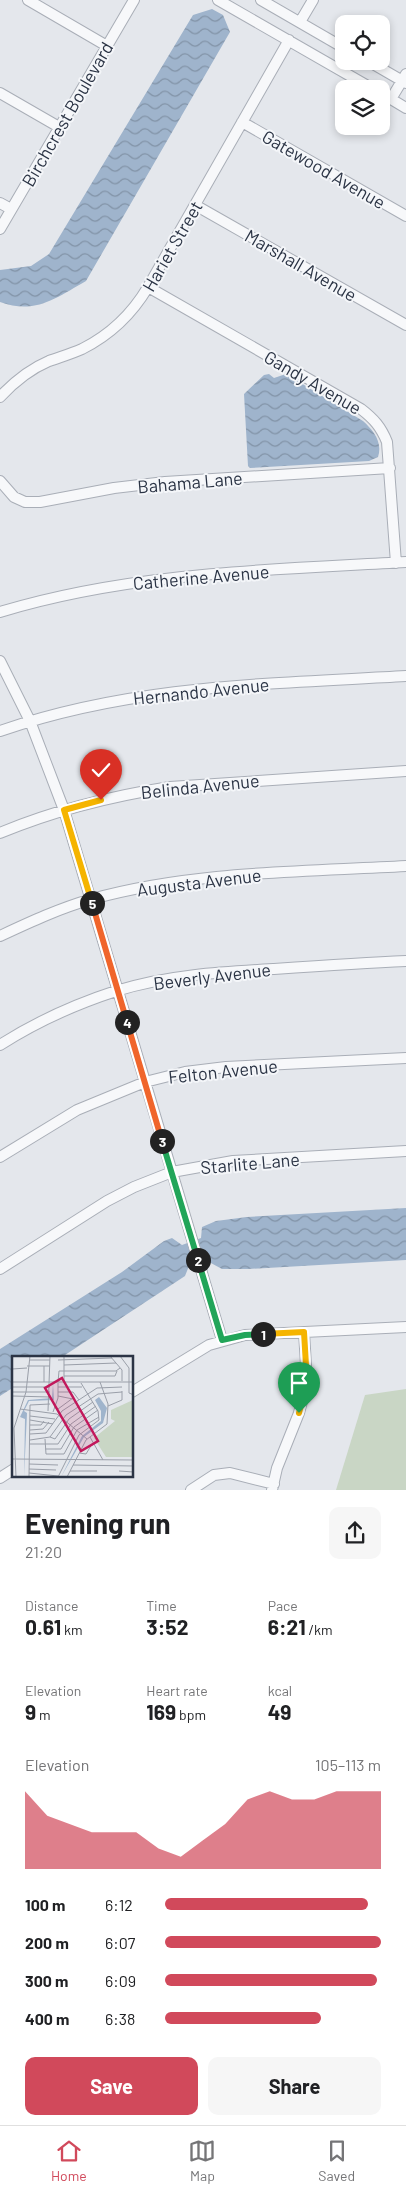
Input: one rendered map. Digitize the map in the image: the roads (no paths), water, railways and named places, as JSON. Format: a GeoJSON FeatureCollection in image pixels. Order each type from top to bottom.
{"type":"FeatureCollection","features":[{"type":"Feature","properties":{"kind":"street"},"geometry":{"type":"LineString","coordinates":[[28,0],[107,46]]}},
{"type":"Feature","properties":{"kind":"street","name":"Birchcrest Boulevard"},"geometry":{"type":"LineString","coordinates":[[0,229],[134,0]]}},
{"type":"Feature","properties":{"kind":"street"},"geometry":{"type":"LineString","coordinates":[[218,0],[358,80]]}},
{"type":"Feature","properties":{"kind":"street"},"geometry":{"type":"LineString","coordinates":[[261,0],[335,43]]}},
{"type":"Feature","properties":{"kind":"street"},"geometry":{"type":"LineString","coordinates":[[300,22],[313,0]]}},
{"type":"Feature","properties":{"kind":"street","name":"Hariet Street"},"geometry":{"type":"LineString","coordinates":[[0,397],[28,372],[52,360],[80,350],[105,336],[130,313],[148,287],[289,40]]}},
{"type":"Feature","properties":{"kind":"street"},"geometry":{"type":"LineString","coordinates":[[386,70],[405,79],[391,99],[406,108]]}},
{"type":"Feature","properties":{"kind":"street"},"geometry":{"type":"LineString","coordinates":[[0,93],[59,127]]}},
{"type":"Feature","properties":{"kind":"street","name":"Gatewood Avenue"},"geometry":{"type":"LineString","coordinates":[[242,122],[406,216]]}},
{"type":"Feature","properties":{"kind":"street"},"geometry":{"type":"LineString","coordinates":[[0,203],[12,209]]}},
{"type":"Feature","properties":{"kind":"street","name":"Marshall Avenue"},"geometry":{"type":"LineString","coordinates":[[195,205],[406,326]]}},
{"type":"Feature","properties":{"kind":"street","name":"Gandy Avenue"},"geometry":{"type":"LineString","coordinates":[[148,287],[367,413],[381,429],[387,442],[401,562]]}},
{"type":"Feature","properties":{"kind":"street","name":"Bahama Lane"},"geometry":{"type":"LineString","coordinates":[[0,481],[14,496],[25,502],[40,502],[114,488],[165,482],[390,468]]}},
{"type":"Feature","properties":{"kind":"street","name":"Catherine Avenue"},"geometry":{"type":"LineString","coordinates":[[0,612],[68,594],[143,580],[205,574],[401,562]]}},
{"type":"Feature","properties":{"kind":"street"},"geometry":{"type":"LineString","coordinates":[[0,661],[30,721],[64,810],[222,1340]]}},
{"type":"Feature","properties":{"kind":"street","name":"Hernando Avenue"},"geometry":{"type":"LineString","coordinates":[[0,731],[30,721],[105,702],[184,690],[406,676]]}},
{"type":"Feature","properties":{"kind":"street","name":"Belinda Avenue"},"geometry":{"type":"LineString","coordinates":[[0,833],[64,810],[135,793],[188,785],[406,771]]}},
{"type":"Feature","properties":{"kind":"street","name":"Augusta Avenue"},"geometry":{"type":"LineString","coordinates":[[0,936],[55,912],[91,900],[152,885],[190,880],[406,866]]}},
{"type":"Feature","properties":{"kind":"street","name":"Beverly Avenue"},"geometry":{"type":"LineString","coordinates":[[0,1045],[64,1010],[118,990],[169,978],[219,972],[406,961]]}},
{"type":"Feature","properties":{"kind":"street","name":"Felton Avenue"},"geometry":{"type":"LineString","coordinates":[[0,1157],[77,1110],[101,1098],[145,1082],[185,1072],[226,1067],[406,1058]]}},
{"type":"Feature","properties":{"kind":"street","name":"Starlite Lane"},"geometry":{"type":"LineString","coordinates":[[0,1270],[107,1201],[134,1187],[172,1172],[233,1161],[406,1151]]}},
{"type":"Feature","properties":{"kind":"street"},"geometry":{"type":"LineString","coordinates":[[134,1391],[193,1353],[222,1340],[245,1335],[406,1326]]}},
{"type":"Feature","properties":{"kind":"street"},"geometry":{"type":"LineString","coordinates":[[191,1490],[214,1476],[230,1473],[273,1487],[284,1448],[299,1413],[307,1382],[304,1332]]}},
{"type":"Feature","properties":{"kind":"street"},"geometry":{"type":"LineString","coordinates":[[0,1478],[12,1470]]}},
{"type":"Feature","properties":{"kind":"water"},"geometry":{"type":"Polygon","coordinates":[[[212,9],[223,15],[230,32],[86,281],[55,299],[35,306],[13,306],[0,302],[0,270],[31,266],[49,254],[193,15],[212,9]]]}},
{"type":"Feature","properties":{"kind":"water"},"geometry":{"type":"Polygon","coordinates":[[[269,374],[274,378],[286,374],[363,421],[378,441],[378,457],[369,461],[250,468],[248,466],[244,394],[264,375],[269,374]]]}},
{"type":"Feature","properties":{"kind":"water"},"geometry":{"type":"Polygon","coordinates":[[[406,1208],[406,1260],[248,1269],[222,1269],[209,1262],[189,1266],[185,1276],[64,1356],[12,1356],[12,1388],[0,1396],[0,1349],[122,1272],[164,1241],[172,1238],[182,1245],[201,1238],[202,1227],[216,1221],[247,1217],[406,1208]]]}}]}
